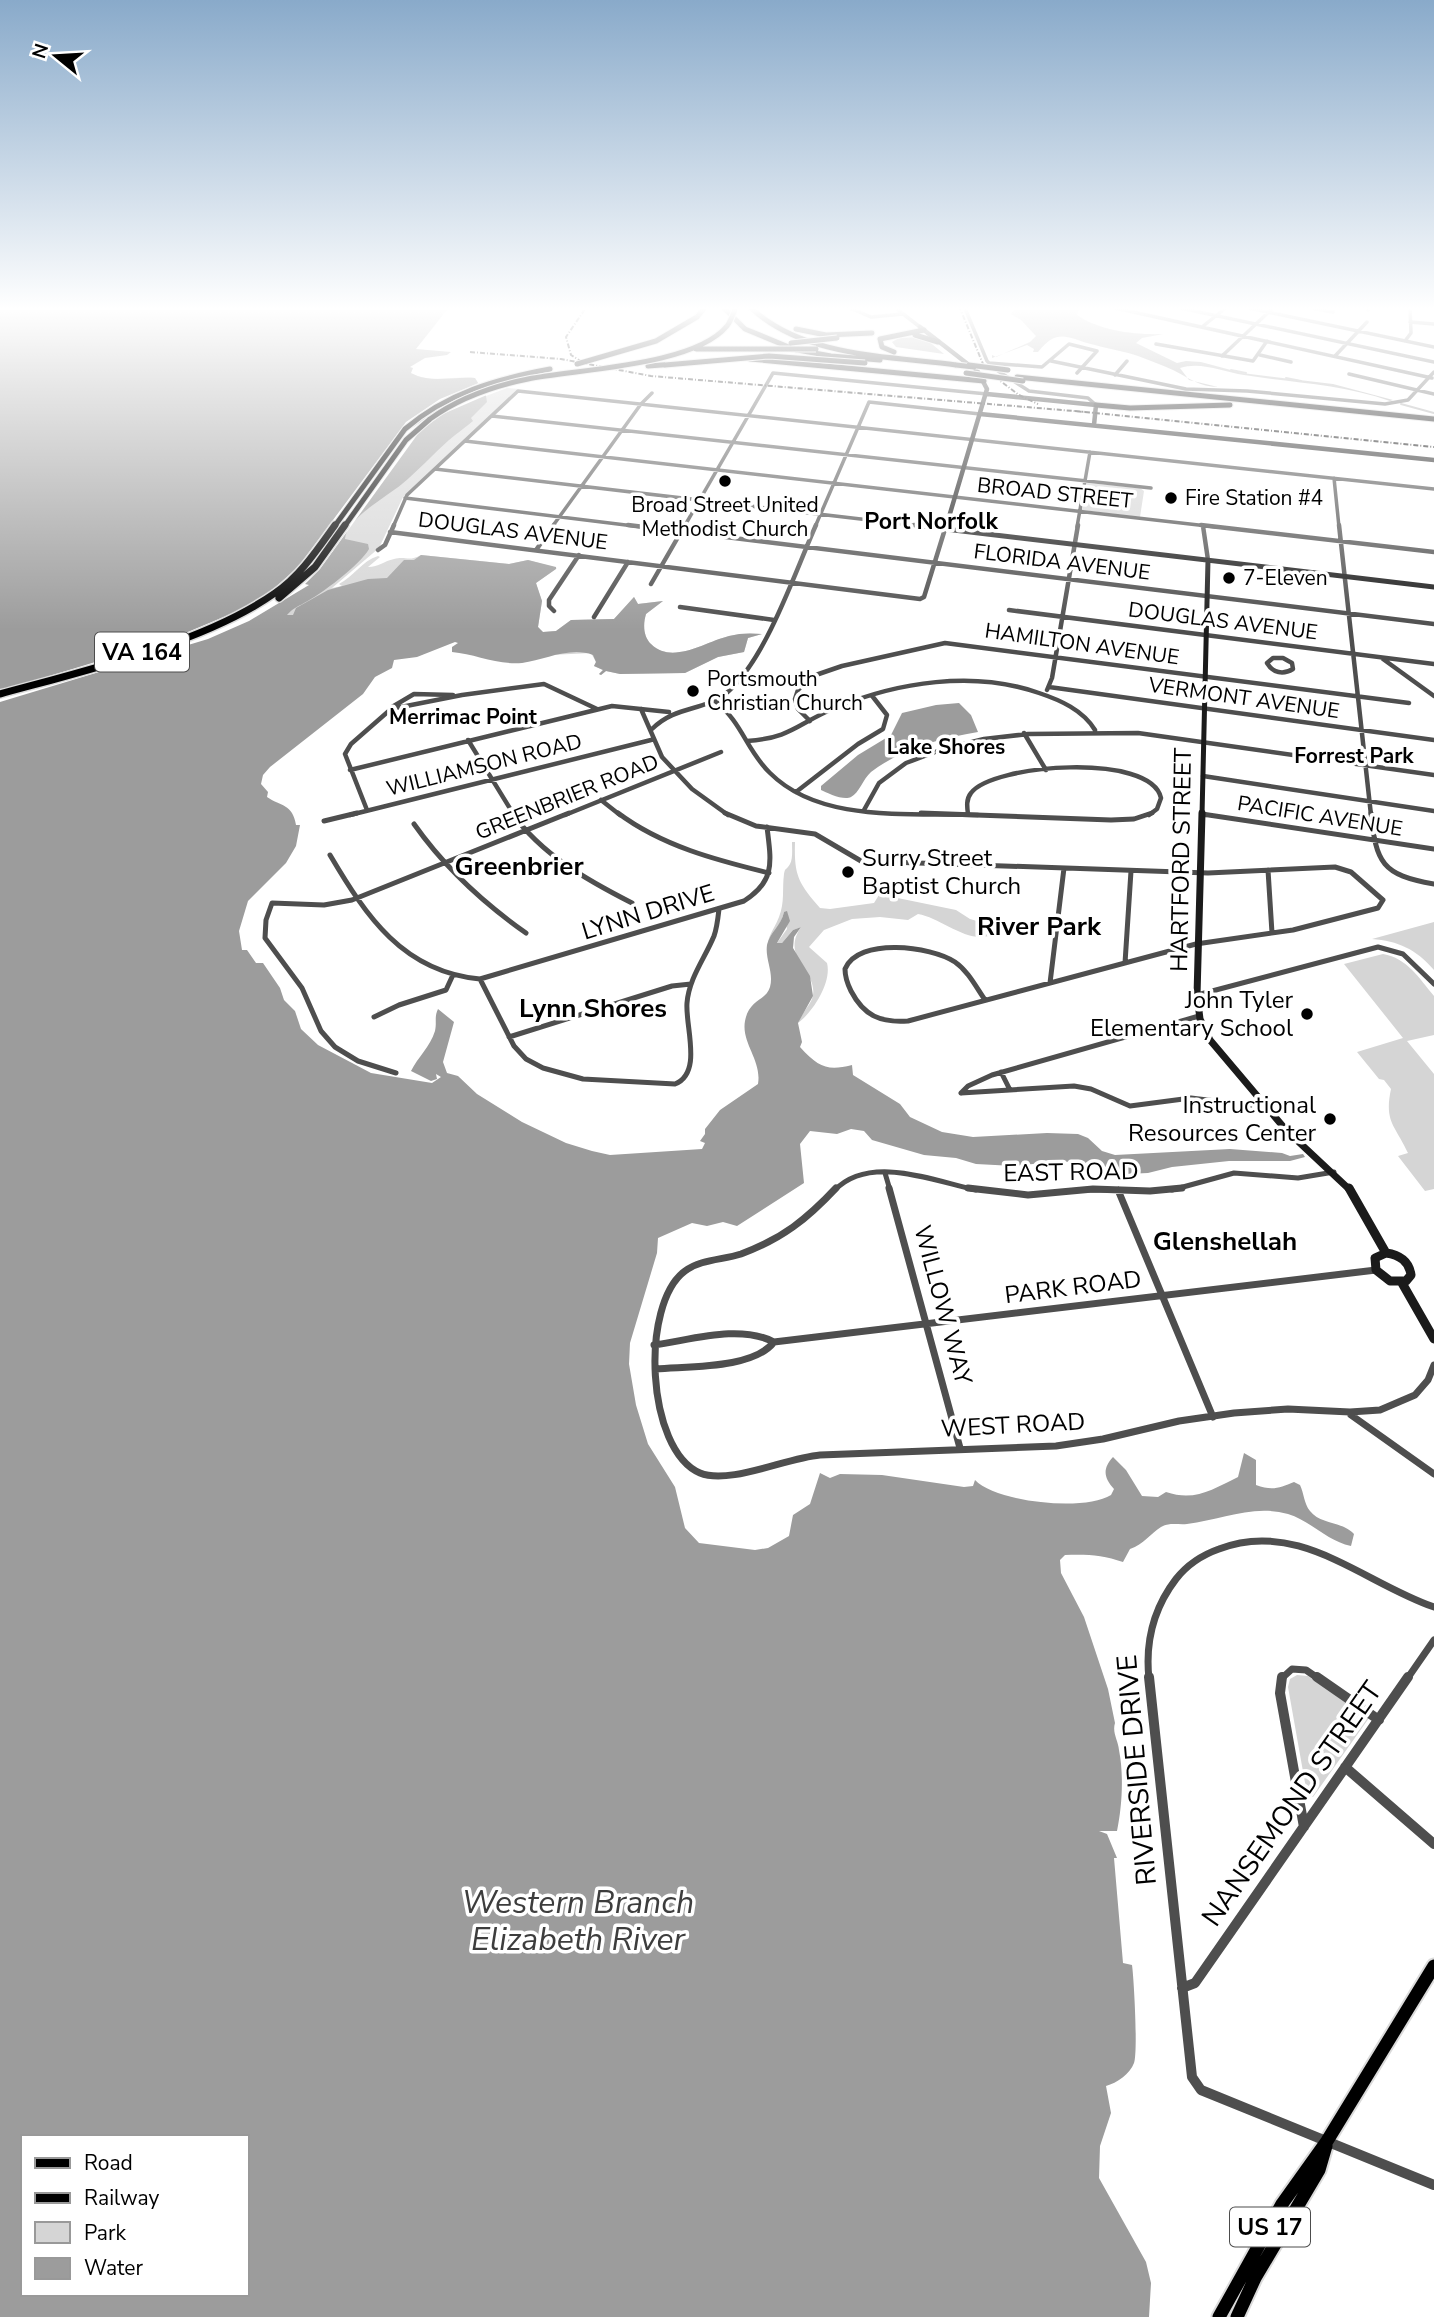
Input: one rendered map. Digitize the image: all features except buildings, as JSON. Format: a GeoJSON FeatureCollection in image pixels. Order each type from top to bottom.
{"type":"FeatureCollection","features":[{"type":"Feature","properties":{"kind":"highway","name":"VA 164"},"geometry":{"type":"LineString","coordinates":[[0,696],[139,654],[203,631],[258,604],[300,572],[405,429],[422,414]]}},
{"type":"Feature","properties":{"kind":"highway"},"geometry":{"type":"LineString","coordinates":[[429,419],[437,414]]}},
{"type":"Feature","properties":{"kind":"highway","name":"VA 164"},"geometry":{"type":"LineString","coordinates":[[0,696],[176,644],[236,622],[275,601],[315,567],[407,440],[429,419],[439,414]]}},
{"type":"Feature","properties":{"kind":"highway"},"geometry":{"type":"LineString","coordinates":[[1355,414],[1434,421]]}},
{"type":"Feature","properties":{"kind":"highway"},"geometry":{"type":"LineString","coordinates":[[1369,414],[1434,421]]}},
{"type":"Feature","properties":{"kind":"main road","name":"US 17"},"geometry":{"type":"LineString","coordinates":[[1219,2317],[1247,2264],[1311,2161],[1327,2141],[1434,1966]]}},
{"type":"Feature","properties":{"kind":"main road","name":"US 17"},"geometry":{"type":"LineString","coordinates":[[1237,2317],[1273,2246],[1319,2170],[1327,2141]]}},
{"type":"Feature","properties":{"kind":"street"},"geometry":{"type":"LineString","coordinates":[[536,550],[634,414]]}},
{"type":"Feature","properties":{"kind":"street"},"geometry":{"type":"LineString","coordinates":[[731,414],[1434,489]]}},
{"type":"Feature","properties":{"kind":"street"},"geometry":{"type":"LineString","coordinates":[[652,729],[664,717],[714,700],[741,680],[774,620],[864,414]]}},
{"type":"Feature","properties":{"kind":"street"},"geometry":{"type":"LineString","coordinates":[[935,562],[980,414]]}},
{"type":"Feature","properties":{"kind":"street"},"geometry":{"type":"LineString","coordinates":[[981,414],[1434,460]]}},
{"type":"Feature","properties":{"kind":"street"},"geometry":{"type":"LineString","coordinates":[[1094,425],[1096,414]]}},
{"type":"Feature","properties":{"kind":"street"},"geometry":{"type":"LineString","coordinates":[[378,550],[385,545],[405,498],[492,416],[1151,488]]}},
{"type":"Feature","properties":{"kind":"street"},"geometry":{"type":"LineString","coordinates":[[651,584],[748,416]]}},
{"type":"Feature","properties":{"kind":"street","name":"BROAD STREET"},"geometry":{"type":"LineString","coordinates":[[465,441],[1434,552]]}},
{"type":"Feature","properties":{"kind":"street"},"geometry":{"type":"LineString","coordinates":[[1044,694],[1049,687],[1056,656],[1090,452]]}},
{"type":"Feature","properties":{"kind":"street"},"geometry":{"type":"LineString","coordinates":[[435,469],[1434,587]]}},
{"type":"Feature","properties":{"kind":"street"},"geometry":{"type":"LineString","coordinates":[[1334,478],[1377,855],[1393,871],[1412,880],[1434,884]]}},
{"type":"Feature","properties":{"kind":"street","name":"FLORIDA AVENUE"},"geometry":{"type":"LineString","coordinates":[[405,498],[1434,624]]}},
{"type":"Feature","properties":{"kind":"street","name":"HARTFORD STREET"},"geometry":{"type":"LineString","coordinates":[[1203,526],[1208,542],[1208,560],[1197,995],[1199,1016],[1210,1040],[1265,1107],[1352,1191],[1386,1253],[1402,1258],[1409,1266],[1409,1279],[1402,1283],[1434,1339]]}},
{"type":"Feature","properties":{"kind":"street","name":"DOUGLAS AVENUE"},"geometry":{"type":"LineString","coordinates":[[390,532],[923,598],[935,562]]}},
{"type":"Feature","properties":{"kind":"street"},"geometry":{"type":"LineString","coordinates":[[554,611],[549,606],[549,600],[579,555]]}},
{"type":"Feature","properties":{"kind":"street"},"geometry":{"type":"LineString","coordinates":[[594,617],[628,562]]}},
{"type":"Feature","properties":{"kind":"street"},"geometry":{"type":"LineString","coordinates":[[680,607],[774,620]]}},
{"type":"Feature","properties":{"kind":"street","name":"DOUGLAS AVENUE"},"geometry":{"type":"LineString","coordinates":[[1009,610],[1434,664]]}},
{"type":"Feature","properties":{"kind":"street","name":"HAMILTON AVENUE"},"geometry":{"type":"LineString","coordinates":[[810,721],[798,709],[795,699],[798,690],[810,677],[830,669],[945,643],[1409,703]]}},
{"type":"Feature","properties":{"kind":"street"},"geometry":{"type":"LineString","coordinates":[[1279,644],[1280,657]]}},
{"type":"Feature","properties":{"kind":"street"},"geometry":{"type":"LineString","coordinates":[[1280,657],[1294,667],[1290,672],[1280,673],[1271,669],[1267,663],[1270,659],[1280,657]]}},
{"type":"Feature","properties":{"kind":"street"},"geometry":{"type":"LineString","coordinates":[[1382,657],[1434,696]]}},
{"type":"Feature","properties":{"kind":"street"},"geometry":{"type":"LineString","coordinates":[[1280,673],[1281,686]]}},
{"type":"Feature","properties":{"kind":"street"},"geometry":{"type":"LineString","coordinates":[[747,741],[786,735],[836,707],[873,696],[922,685],[960,681],[1009,685],[1044,694],[1080,712],[1095,730]]}},
{"type":"Feature","properties":{"kind":"street"},"geometry":{"type":"LineString","coordinates":[[391,709],[462,695],[547,684],[597,709]]}},
{"type":"Feature","properties":{"kind":"street","name":"VERMONT AVENUE"},"geometry":{"type":"LineString","coordinates":[[1049,687],[1434,740]]}},
{"type":"Feature","properties":{"kind":"street"},"geometry":{"type":"LineString","coordinates":[[367,810],[345,758],[347,748],[404,697],[416,693],[462,695]]}},
{"type":"Feature","properties":{"kind":"street"},"geometry":{"type":"LineString","coordinates":[[796,792],[858,744],[883,729],[887,715],[873,696]]}},
{"type":"Feature","properties":{"kind":"street"},"geometry":{"type":"LineString","coordinates":[[714,700],[736,719],[763,769],[796,792],[833,805],[864,810],[968,814],[1129,819],[1150,814],[1161,803],[1161,792],[1153,782],[1130,770],[1046,770],[1003,778],[976,787],[967,800],[968,814]]}},
{"type":"Feature","properties":{"kind":"street"},"geometry":{"type":"LineString","coordinates":[[350,770],[616,705],[676,711]]}},
{"type":"Feature","properties":{"kind":"street"},"geometry":{"type":"LineString","coordinates":[[641,709],[651,722],[651,740],[675,771],[725,814],[748,824],[816,834],[830,840],[848,856],[868,862],[1200,872],[1341,868],[1352,872],[1383,900],[1378,908],[1316,925],[1199,944],[908,1021],[882,1021],[858,1007],[845,977],[845,967],[849,960],[862,953],[889,948],[938,953],[960,966],[985,1000]]}},
{"type":"Feature","properties":{"kind":"street"},"geometry":{"type":"LineString","coordinates":[[864,810],[875,785],[908,762],[969,743],[1024,733],[1095,730],[1203,742],[1434,775]]}},
{"type":"Feature","properties":{"kind":"street"},"geometry":{"type":"LineString","coordinates":[[1024,733],[1046,770]]}},
{"type":"Feature","properties":{"kind":"street"},"geometry":{"type":"LineString","coordinates":[[468,740],[510,814],[524,831],[561,863],[599,887],[632,903]]}},
{"type":"Feature","properties":{"kind":"street","name":"WILLIAMSON ROAD"},"geometry":{"type":"LineString","coordinates":[[324,821],[651,740]]}},
{"type":"Feature","properties":{"kind":"street","name":"GREENBRIER ROAD"},"geometry":{"type":"LineString","coordinates":[[396,1073],[358,1061],[335,1047],[321,1031],[302,988],[265,938],[272,904],[324,905],[357,898],[721,752]]}},
{"type":"Feature","properties":{"kind":"street"},"geometry":{"type":"LineString","coordinates":[[1202,776],[1434,811]]}},
{"type":"Feature","properties":{"kind":"street"},"geometry":{"type":"LineString","coordinates":[[601,800],[636,827],[676,848],[769,873],[767,827]]}},
{"type":"Feature","properties":{"kind":"street","name":"PACIFIC AVENUE"},"geometry":{"type":"LineString","coordinates":[[1202,814],[1434,849]]}},
{"type":"Feature","properties":{"kind":"street"},"geometry":{"type":"LineString","coordinates":[[414,824],[442,863],[474,895],[526,933]]}},
{"type":"Feature","properties":{"kind":"street"},"geometry":{"type":"LineString","coordinates":[[330,855],[357,898],[384,930],[421,963],[452,977],[480,979],[509,1037],[527,1061],[553,1074],[666,1085],[678,1083],[687,1077],[690,1068],[687,1002],[691,984],[712,942],[719,909]]}},
{"type":"Feature","properties":{"kind":"street"},"geometry":{"type":"LineString","coordinates":[[1050,983],[1064,868]]}},
{"type":"Feature","properties":{"kind":"street"},"geometry":{"type":"LineString","coordinates":[[1268,870],[1272,933]]}},
{"type":"Feature","properties":{"kind":"street"},"geometry":{"type":"LineString","coordinates":[[1125,963],[1131,871]]}},
{"type":"Feature","properties":{"kind":"street","name":"LYNN DRIVE"},"geometry":{"type":"LineString","coordinates":[[480,979],[744,901],[759,892],[769,873]]}},
{"type":"Feature","properties":{"kind":"street"},"geometry":{"type":"LineString","coordinates":[[1197,995],[1378,947],[1407,955],[1434,984]]}},
{"type":"Feature","properties":{"kind":"street"},"geometry":{"type":"LineString","coordinates":[[374,1017],[399,1005],[446,990],[452,977]]}},
{"type":"Feature","properties":{"kind":"street"},"geometry":{"type":"LineString","coordinates":[[509,1037],[672,985],[691,984]]}},
{"type":"Feature","properties":{"kind":"street"},"geometry":{"type":"LineString","coordinates":[[1199,1016],[1001,1072],[968,1086],[961,1093],[1074,1086],[1091,1089],[1130,1106],[1191,1098],[1265,1107]]}},
{"type":"Feature","properties":{"kind":"street"},"geometry":{"type":"LineString","coordinates":[[1001,1072],[1010,1090]]}},
{"type":"Feature","properties":{"kind":"street","name":"EAST ROAD"},"geometry":{"type":"LineString","coordinates":[[655,1365],[654,1345],[659,1321],[676,1278],[684,1269],[697,1262],[732,1257],[758,1247],[813,1214],[843,1181],[885,1172],[911,1174],[974,1190],[1020,1195],[1182,1188],[1230,1173],[1318,1177],[1334,1171]]}},
{"type":"Feature","properties":{"kind":"street","name":"WILLOW WAY"},"geometry":{"type":"LineString","coordinates":[[885,1172],[960,1448]]}},
{"type":"Feature","properties":{"kind":"street"},"geometry":{"type":"LineString","coordinates":[[1118,1190],[1213,1417]]}},
{"type":"Feature","properties":{"kind":"street"},"geometry":{"type":"LineString","coordinates":[[1386,1253],[1375,1258],[1376,1270],[1384,1279],[1402,1283]]}},
{"type":"Feature","properties":{"kind":"street","name":"PARK ROAD"},"geometry":{"type":"LineString","coordinates":[[655,1365],[750,1360],[768,1350],[774,1342],[1376,1270]]}},
{"type":"Feature","properties":{"kind":"street","name":"PARK ROAD"},"geometry":{"type":"LineString","coordinates":[[654,1345],[747,1333],[770,1338],[774,1342]]}},
{"type":"Feature","properties":{"kind":"street","name":"WEST ROAD"},"geometry":{"type":"LineString","coordinates":[[655,1365],[662,1416],[673,1446],[686,1465],[701,1474],[733,1476],[776,1462],[810,1456],[1062,1446],[1213,1417],[1292,1408],[1349,1414],[1376,1413],[1404,1402],[1423,1388],[1434,1365]]}},
{"type":"Feature","properties":{"kind":"street"},"geometry":{"type":"LineString","coordinates":[[1349,1414],[1384,1436],[1434,1474]]}},
{"type":"Feature","properties":{"kind":"street","name":"RIVERSIDE DRIVE"},"geometry":{"type":"LineString","coordinates":[[1434,1607],[1402,1594],[1325,1554],[1275,1541],[1239,1542],[1215,1549],[1193,1561],[1167,1587],[1153,1616],[1146,1654],[1192,2077],[1200,2090],[1434,2185]]}},
{"type":"Feature","properties":{"kind":"street","name":"NANSEMOND STREET"},"geometry":{"type":"LineString","coordinates":[[1182,1988],[1195,1983],[1434,1640]]}},
{"type":"Feature","properties":{"kind":"street"},"geometry":{"type":"LineString","coordinates":[[1304,1827],[1280,1693],[1281,1678],[1292,1669],[1306,1670],[1378,1720]]}},
{"type":"Feature","properties":{"kind":"street"},"geometry":{"type":"LineString","coordinates":[[1345,1767],[1434,1844]]}},
{"type":"Feature","properties":{"kind":"green space"},"geometry":{"type":"Polygon","coordinates":[[[393,414],[492,414],[403,497],[379,548],[332,588],[342,586],[339,584],[367,561],[378,556],[380,557],[368,567],[421,555],[509,564],[528,560],[557,568],[536,583],[542,601],[538,627],[543,632],[556,631],[571,620],[614,619],[634,597],[638,604],[663,601],[646,614],[644,622],[646,637],[659,650],[679,652],[733,635],[762,634],[748,638],[744,652],[718,657],[685,673],[620,674],[606,671],[601,675],[599,674],[603,670],[594,666],[596,662],[591,653],[550,655],[521,663],[555,633],[292,620],[275,613],[393,414]]]}},
{"type":"Feature","properties":{"kind":"green space"},"geometry":{"type":"Polygon","coordinates":[[[1087,483],[1140,488],[1144,491],[1140,517],[1082,510],[1087,483]]]}},
{"type":"Feature","properties":{"kind":"green space"},"geometry":{"type":"Polygon","coordinates":[[[792,842],[795,842],[795,863],[799,878],[820,908],[874,903],[879,895],[883,895],[956,910],[970,919],[987,924],[997,932],[978,937],[968,935],[918,914],[908,920],[880,917],[852,919],[824,930],[809,947],[827,963],[827,979],[810,1012],[798,1023],[812,999],[813,989],[795,948],[801,927],[793,930],[782,943],[777,943],[787,929],[784,912],[767,954],[769,939],[781,911],[784,874],[791,862],[792,842]]]}},
{"type":"Feature","properties":{"kind":"green space"},"geometry":{"type":"Polygon","coordinates":[[[1434,922],[1434,970],[1406,947],[1372,939],[1434,922]]]}},
{"type":"Feature","properties":{"kind":"green space"},"geometry":{"type":"Polygon","coordinates":[[[1383,954],[1406,964],[1434,996],[1434,1035],[1407,1041],[1434,1074],[1434,1189],[1425,1191],[1398,1156],[1408,1153],[1390,1116],[1391,1089],[1357,1052],[1403,1038],[1344,964],[1383,954]]]}},
{"type":"Feature","properties":{"kind":"green space"},"geometry":{"type":"Polygon","coordinates":[[[1297,1675],[1308,1676],[1369,1718],[1313,1797],[1307,1794],[1288,1687],[1290,1679],[1297,1675]]]}},
{"type":"Feature","properties":{"kind":"water","name":"Western Branch Elizabeth River"},"geometry":{"type":"Polygon","coordinates":[[[0,414],[475,414],[471,418],[473,421],[352,524],[345,539],[368,544],[369,549],[364,556],[329,587],[293,609],[287,615],[293,615],[296,608],[328,590],[368,579],[387,578],[404,560],[414,560],[421,555],[509,564],[528,560],[556,567],[536,583],[542,601],[538,627],[543,632],[556,631],[571,620],[614,619],[634,597],[638,604],[663,601],[646,614],[644,622],[646,637],[659,650],[679,652],[733,635],[762,634],[748,638],[744,652],[718,657],[685,673],[620,674],[606,671],[601,675],[599,674],[603,670],[594,666],[596,662],[593,655],[575,652],[522,663],[504,662],[452,652],[452,647],[458,643],[455,642],[417,657],[394,660],[392,668],[375,677],[363,694],[270,767],[263,775],[261,784],[268,792],[267,797],[289,809],[296,825],[300,825],[296,846],[286,863],[248,901],[239,931],[242,950],[247,950],[256,963],[263,963],[280,988],[284,1000],[295,1011],[301,1029],[318,1045],[371,1073],[432,1083],[441,1077],[436,1074],[437,1079],[431,1081],[411,1071],[433,1037],[438,1009],[454,1022],[443,1062],[447,1073],[458,1076],[477,1094],[522,1122],[566,1143],[610,1155],[702,1149],[705,1143],[700,1141],[705,1129],[720,1110],[758,1084],[757,1067],[746,1037],[745,1021],[750,1008],[770,987],[767,945],[787,911],[790,921],[777,943],[782,943],[793,930],[801,927],[794,937],[793,948],[810,976],[813,996],[798,1023],[802,1042],[800,1047],[818,1064],[836,1068],[852,1065],[853,1075],[900,1104],[910,1117],[942,1132],[973,1137],[1078,1134],[1088,1138],[1102,1151],[1115,1155],[1230,1149],[1290,1156],[1303,1154],[1305,1157],[1290,1161],[1229,1161],[1127,1174],[1112,1168],[1062,1161],[1014,1166],[976,1164],[956,1158],[924,1155],[872,1140],[864,1131],[851,1129],[837,1134],[810,1131],[800,1144],[804,1183],[737,1226],[723,1222],[707,1226],[692,1223],[658,1238],[657,1253],[630,1343],[629,1364],[636,1405],[648,1444],[675,1487],[685,1528],[699,1543],[755,1550],[768,1548],[789,1536],[793,1515],[810,1504],[820,1473],[830,1478],[840,1474],[882,1475],[964,1487],[973,1486],[975,1480],[1001,1494],[1062,1504],[1098,1500],[1111,1495],[1114,1489],[1106,1473],[1113,1457],[1126,1470],[1142,1496],[1158,1497],[1166,1492],[1186,1496],[1204,1493],[1238,1477],[1244,1453],[1256,1460],[1256,1485],[1271,1488],[1294,1482],[1300,1485],[1310,1511],[1354,1534],[1351,1546],[1334,1540],[1288,1514],[1275,1511],[1250,1512],[1187,1524],[1164,1525],[1130,1549],[1123,1562],[1101,1556],[1080,1555],[1065,1555],[1060,1560],[1061,1573],[1084,1617],[1108,1689],[1121,1760],[1122,1791],[1117,1831],[1099,1831],[1107,1834],[1117,1858],[1114,1858],[1123,1963],[1132,1965],[1133,1973],[1135,2056],[1132,2067],[1126,2074],[1106,2086],[1111,2113],[1100,2146],[1099,2178],[1146,2262],[1151,2283],[1149,2317],[0,2317],[0,414]]]}},
{"type":"Feature","properties":{"kind":"water"},"geometry":{"type":"Polygon","coordinates":[[[959,703],[971,715],[978,732],[936,741],[895,757],[871,772],[851,797],[831,795],[821,790],[821,786],[858,755],[891,735],[902,713],[959,703]]]}},
{"type":"Feature","properties":{"kind":"pier"},"geometry":{"type":"Polygon","coordinates":[[[418,414],[429,414],[411,429],[431,414],[443,414],[420,431],[320,569],[305,584],[309,585],[249,621],[208,639],[0,702],[0,691],[171,639],[238,611],[271,591],[298,567],[406,422],[418,414]]]}},
{"type":"Feature","properties":{"kind":"railway"},"geometry":{"type":"LineString","coordinates":[[1106,414],[1434,447]]}},
{"type":"Feature","properties":{"kind":"place","name":"Broad Street United Methodist Church"},"geometry":{"type":"Point","coordinates":[725,481]}},
{"type":"Feature","properties":{"kind":"place","name":"Fire Station #4"},"geometry":{"type":"Point","coordinates":[1171,498]}},
{"type":"Feature","properties":{"kind":"place","name":"7-Eleven"},"geometry":{"type":"Point","coordinates":[1229,578]}},
{"type":"Feature","properties":{"kind":"place","name":"Portsmouth Christian Church"},"geometry":{"type":"Point","coordinates":[693,691]}},
{"type":"Feature","properties":{"kind":"place","name":"Surry Street Baptist Church"},"geometry":{"type":"Point","coordinates":[848,872]}},
{"type":"Feature","properties":{"kind":"place","name":"John Tyler Elementary School"},"geometry":{"type":"Point","coordinates":[1307,1014]}},
{"type":"Feature","properties":{"kind":"place","name":"Instructional Resources Center"},"geometry":{"type":"Point","coordinates":[1330,1119]}},
{"type":"Feature","properties":{"kind":"district","name":"Port Norfolk"},"geometry":{"type":"Point","coordinates":[931,521]}},
{"type":"Feature","properties":{"kind":"district","name":"Merrimac Point"},"geometry":{"type":"Point","coordinates":[463,717]}},
{"type":"Feature","properties":{"kind":"district","name":"Lake Shores"},"geometry":{"type":"Point","coordinates":[946,747]}},
{"type":"Feature","properties":{"kind":"district","name":"Forrest Park"},"geometry":{"type":"Point","coordinates":[1354,756]}},
{"type":"Feature","properties":{"kind":"district","name":"Greenbrier"},"geometry":{"type":"Point","coordinates":[519,866]}},
{"type":"Feature","properties":{"kind":"district","name":"River Park"},"geometry":{"type":"Point","coordinates":[1039,926]}},
{"type":"Feature","properties":{"kind":"district","name":"Lynn Shores"},"geometry":{"type":"Point","coordinates":[593,1008]}},
{"type":"Feature","properties":{"kind":"district","name":"Glenshellah"},"geometry":{"type":"Point","coordinates":[1225,1241]}}]}
